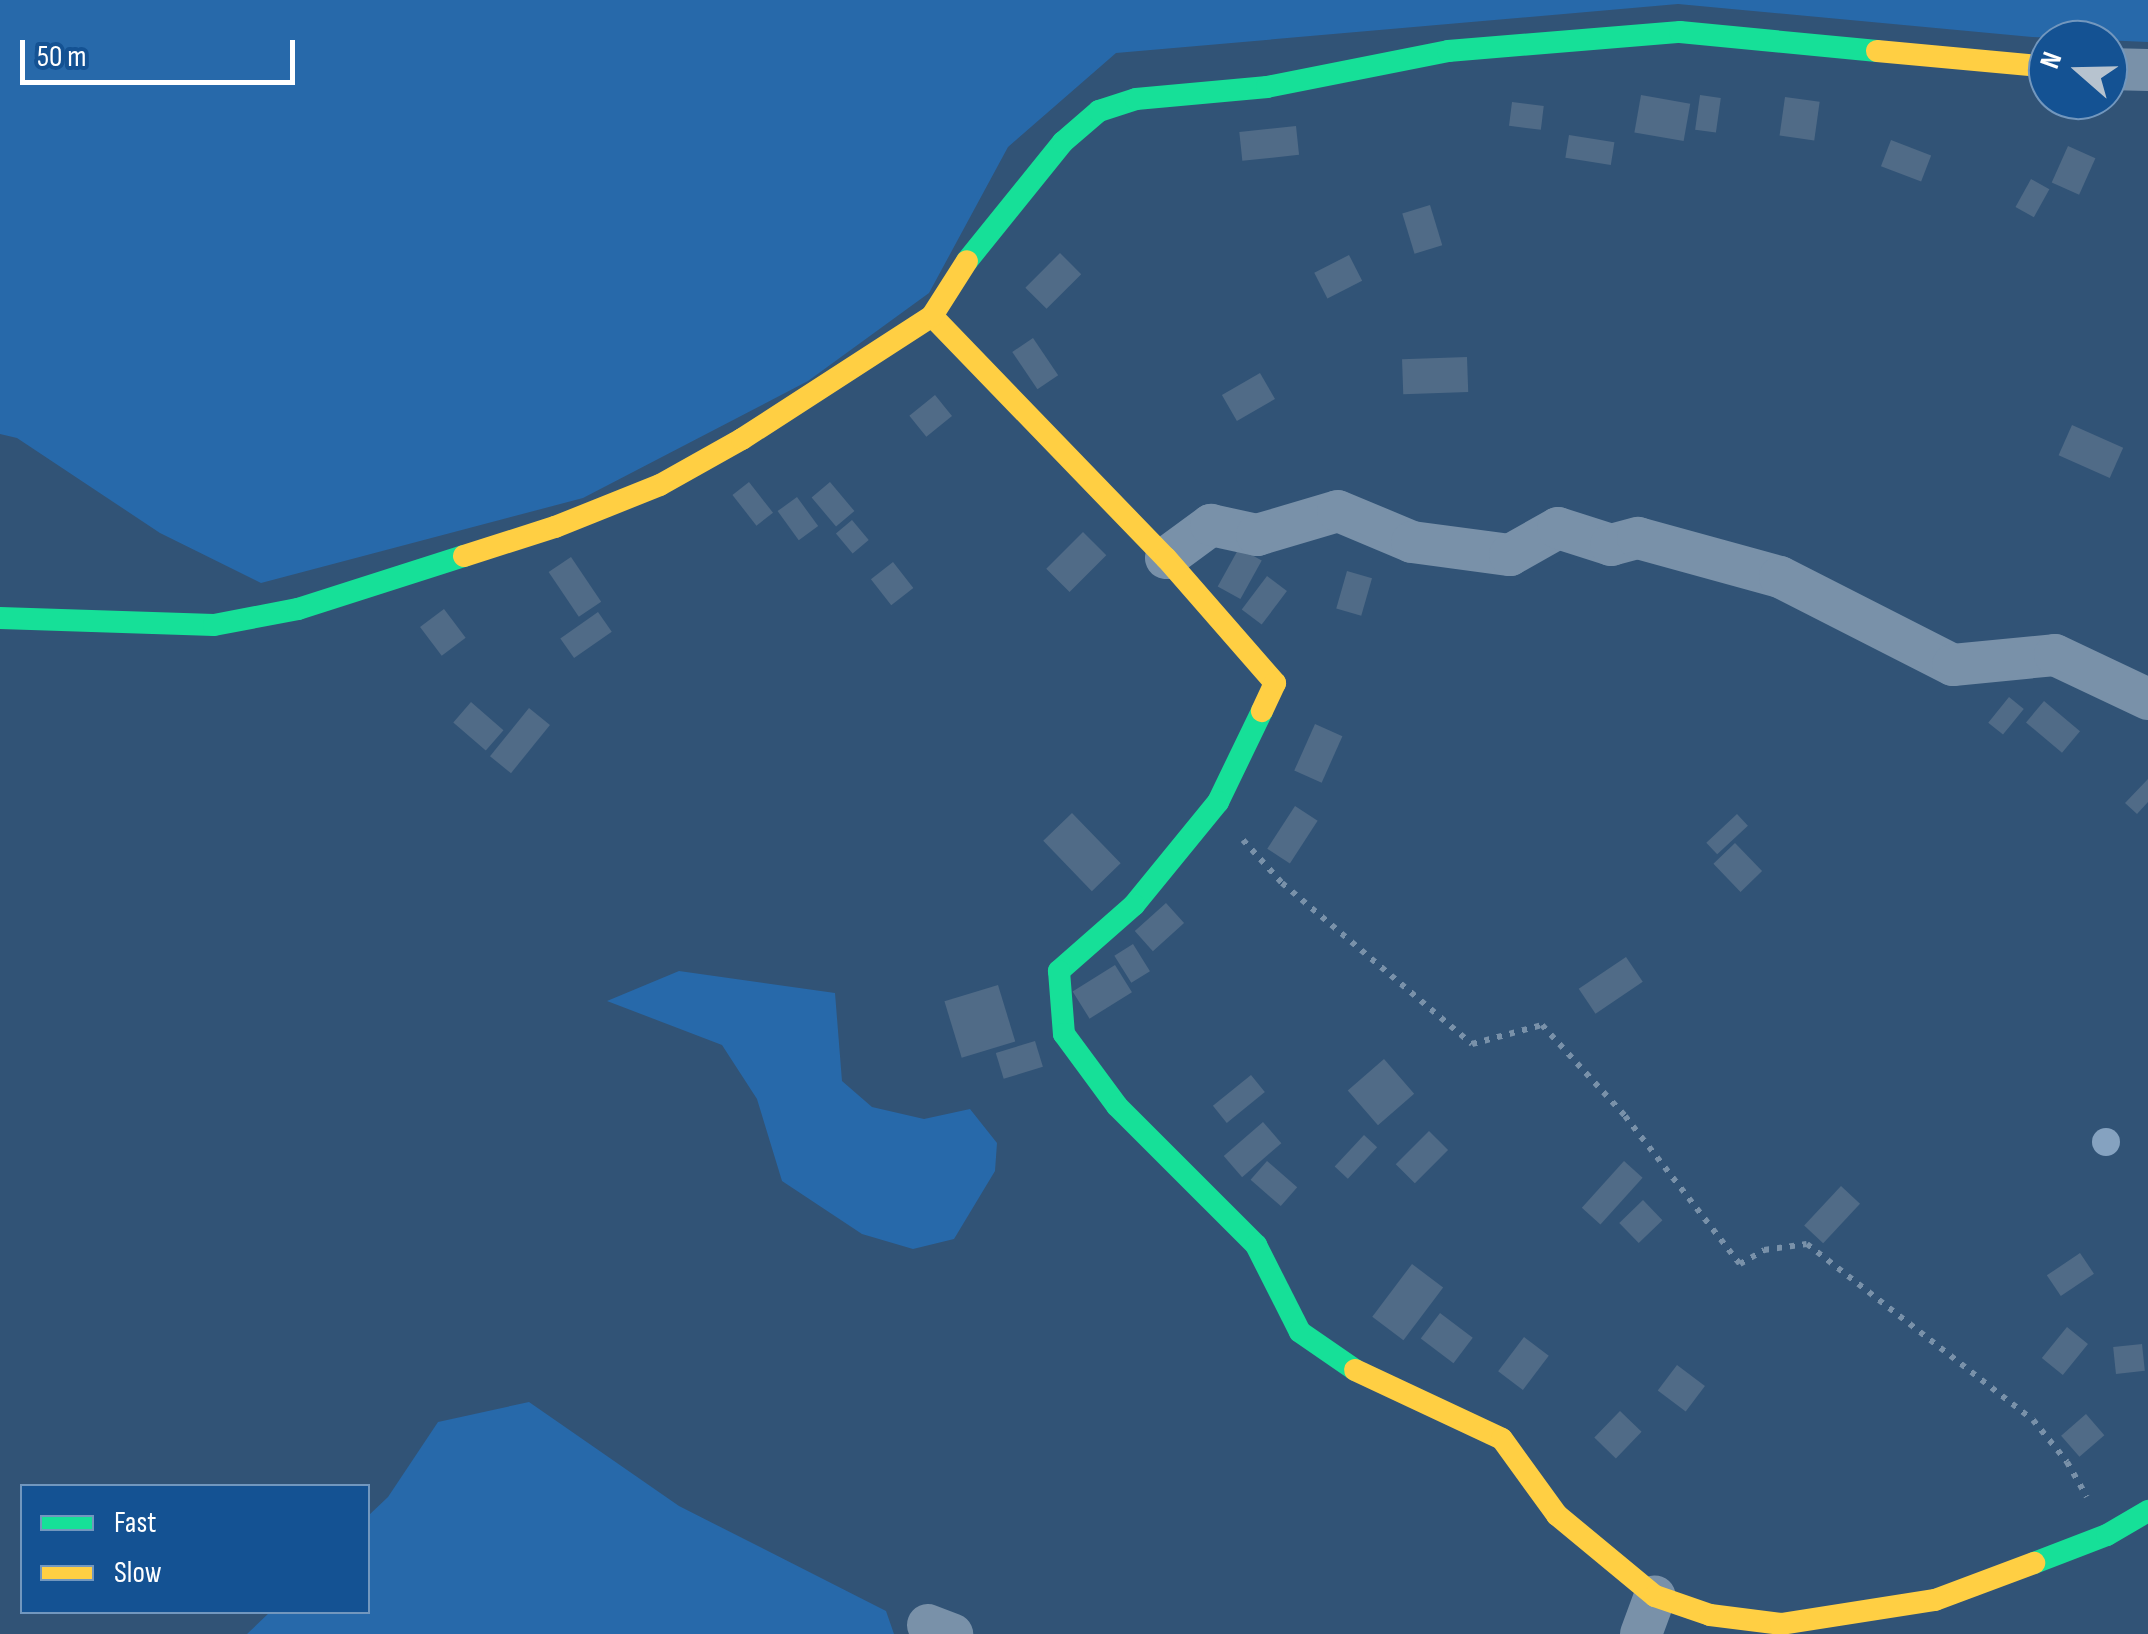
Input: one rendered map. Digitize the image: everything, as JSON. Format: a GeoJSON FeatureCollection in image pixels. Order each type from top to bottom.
{"type":"FeatureCollection","features":[{"type":"Feature","properties":{"kind":"street"},"geometry":{"type":"LineString","coordinates":[[0,618],[214,625],[298,609],[555,527],[660,485],[710,458],[932,316],[970,258],[1063,142],[1099,111],[1136,99],[1267,87],[1448,50],[1680,32],[2028,64]]}},
{"type":"Feature","properties":{"kind":"street"},"geometry":{"type":"LineString","coordinates":[[932,316],[1166,558],[1274,683],[1218,802],[1134,905],[1059,971],[1064,1034],[1117,1106],[1256,1246],[1300,1332],[1362,1376],[1502,1439],[1557,1516],[1648,1615],[1710,1614],[1781,1624],[1935,1600],[2107,1535],[2148,1511]]}},
{"type":"Feature","properties":{"kind":"street"},"geometry":{"type":"LineString","coordinates":[[1166,558],[1211,525],[1257,535],[1338,512],[1412,542],[1510,555],[1558,528],[1610,545],[1638,538],[1780,578],[1953,665],[2055,654],[2148,699]]}},
{"type":"Feature","properties":{"kind":"path"},"geometry":{"type":"LineString","coordinates":[[1218,802],[1238,835],[1282,883],[1472,1044],[1542,1025],[1625,1116],[1740,1264],[1764,1250],[1807,1244],[1880,1304],[1987,1381],[2033,1420],[2068,1462],[2107,1535]]}},
{"type":"Feature","properties":{"kind":"shaded area"},"geometry":{"type":"Polygon","coordinates":[[[0,0],[2148,0],[2148,42],[2128,41],[2128,20],[2028,20],[2028,37],[1678,4],[1116,53],[1008,147],[929,293],[808,381],[583,498],[261,583],[160,533],[17,438],[0,434],[0,0]]]}},
{"type":"Feature","properties":{"kind":"shaded area"},"geometry":{"type":"Polygon","coordinates":[[[679,971],[835,993],[842,1081],[872,1107],[924,1119],[970,1109],[997,1143],[995,1171],[954,1239],[913,1249],[862,1234],[782,1181],[757,1099],[722,1045],[607,1001],[679,971]]]}},
{"type":"Feature","properties":{"kind":"shaded area"},"geometry":{"type":"Polygon","coordinates":[[[529,1402],[679,1506],[886,1611],[894,1634],[247,1634],[268,1614],[370,1614],[370,1514],[388,1497],[438,1422],[529,1402]]]}},
{"type":"Feature","properties":{"kind":"building"},"geometry":{"type":"Polygon","coordinates":[[[1641,95],[1690,104],[1684,141],[1634,132],[1641,95]]]}},
{"type":"Feature","properties":{"kind":"building"},"geometry":{"type":"Polygon","coordinates":[[[1700,95],[1721,98],[1716,133],[1695,130],[1700,95]]]}},
{"type":"Feature","properties":{"kind":"building"},"geometry":{"type":"Polygon","coordinates":[[[1785,97],[1820,102],[1814,140],[1780,136],[1785,97]]]}},
{"type":"Feature","properties":{"kind":"building"},"geometry":{"type":"Polygon","coordinates":[[[1512,102],[1544,106],[1541,130],[1509,126],[1512,102]]]}},
{"type":"Feature","properties":{"kind":"building"},"geometry":{"type":"Polygon","coordinates":[[[1296,126],[1299,155],[1242,161],[1239,132],[1296,126]]]}},
{"type":"Feature","properties":{"kind":"building"},"geometry":{"type":"Polygon","coordinates":[[[1569,135],[1614,142],[1611,165],[1565,158],[1569,135]]]}},
{"type":"Feature","properties":{"kind":"building"},"geometry":{"type":"Polygon","coordinates":[[[1891,140],[1931,155],[1921,182],[1881,166],[1891,140]]]}},
{"type":"Feature","properties":{"kind":"building"},"geometry":{"type":"Polygon","coordinates":[[[2068,146],[2095,158],[2079,195],[2052,183],[2068,146]]]}},
{"type":"Feature","properties":{"kind":"building"},"geometry":{"type":"Polygon","coordinates":[[[2031,179],[2049,189],[2034,217],[2015,207],[2031,179]]]}},
{"type":"Feature","properties":{"kind":"building"},"geometry":{"type":"Polygon","coordinates":[[[1430,205],[1442,245],[1415,254],[1402,213],[1430,205]]]}},
{"type":"Feature","properties":{"kind":"building"},"geometry":{"type":"Polygon","coordinates":[[[1060,253],[1081,274],[1047,309],[1025,288],[1060,253]]]}},
{"type":"Feature","properties":{"kind":"building"},"geometry":{"type":"Polygon","coordinates":[[[1349,255],[1362,281],[1327,299],[1314,273],[1349,255]]]}},
{"type":"Feature","properties":{"kind":"building"},"geometry":{"type":"Polygon","coordinates":[[[1033,338],[1058,375],[1037,389],[1012,352],[1033,338]]]}},
{"type":"Feature","properties":{"kind":"building"},"geometry":{"type":"Polygon","coordinates":[[[1467,357],[1468,392],[1403,394],[1402,359],[1467,357]]]}},
{"type":"Feature","properties":{"kind":"building"},"geometry":{"type":"Polygon","coordinates":[[[1260,373],[1275,399],[1237,421],[1222,395],[1260,373]]]}},
{"type":"Feature","properties":{"kind":"building"},"geometry":{"type":"Polygon","coordinates":[[[935,395],[952,416],[926,437],[909,416],[935,395]]]}},
{"type":"Feature","properties":{"kind":"building"},"geometry":{"type":"Polygon","coordinates":[[[2072,425],[2123,448],[2110,478],[2059,455],[2072,425]]]}},
{"type":"Feature","properties":{"kind":"building"},"geometry":{"type":"Polygon","coordinates":[[[749,482],[773,513],[756,526],[732,495],[749,482]]]}},
{"type":"Feature","properties":{"kind":"building"},"geometry":{"type":"Polygon","coordinates":[[[830,482],[854,511],[836,527],[812,497],[830,482]]]}},
{"type":"Feature","properties":{"kind":"building"},"geometry":{"type":"Polygon","coordinates":[[[797,497],[818,526],[799,540],[778,511],[797,497]]]}},
{"type":"Feature","properties":{"kind":"building"},"geometry":{"type":"Polygon","coordinates":[[[852,520],[869,540],[853,553],[836,533],[852,520]]]}},
{"type":"Feature","properties":{"kind":"building"},"geometry":{"type":"Polygon","coordinates":[[[1083,532],[1106,555],[1070,592],[1046,569],[1083,532]]]}},
{"type":"Feature","properties":{"kind":"building"},"geometry":{"type":"Polygon","coordinates":[[[1239,548],[1262,561],[1240,599],[1218,586],[1239,548]]]}},
{"type":"Feature","properties":{"kind":"building"},"geometry":{"type":"Polygon","coordinates":[[[571,557],[601,602],[579,617],[549,572],[571,557]]]}},
{"type":"Feature","properties":{"kind":"building"},"geometry":{"type":"Polygon","coordinates":[[[893,562],[913,588],[891,605],[871,579],[893,562]]]}},
{"type":"Feature","properties":{"kind":"building"},"geometry":{"type":"Polygon","coordinates":[[[1347,571],[1372,578],[1361,616],[1336,608],[1347,571]]]}},
{"type":"Feature","properties":{"kind":"building"},"geometry":{"type":"Polygon","coordinates":[[[1267,576],[1287,591],[1262,625],[1242,610],[1267,576]]]}},
{"type":"Feature","properties":{"kind":"building"},"geometry":{"type":"Polygon","coordinates":[[[444,609],[466,638],[442,656],[420,627],[444,609]]]}},
{"type":"Feature","properties":{"kind":"building"},"geometry":{"type":"Polygon","coordinates":[[[598,612],[612,632],[574,658],[560,638],[598,612]]]}},
{"type":"Feature","properties":{"kind":"building"},"geometry":{"type":"Polygon","coordinates":[[[2009,697],[2024,709],[2003,735],[1988,723],[2009,697]]]}},
{"type":"Feature","properties":{"kind":"building"},"geometry":{"type":"Polygon","coordinates":[[[2044,701],[2080,731],[2062,753],[2026,722],[2044,701]]]}},
{"type":"Feature","properties":{"kind":"building"},"geometry":{"type":"Polygon","coordinates":[[[471,702],[503,730],[486,751],[453,722],[471,702]]]}},
{"type":"Feature","properties":{"kind":"building"},"geometry":{"type":"Polygon","coordinates":[[[529,708],[550,725],[511,773],[490,756],[529,708]]]}},
{"type":"Feature","properties":{"kind":"building"},"geometry":{"type":"Polygon","coordinates":[[[1315,724],[1342,736],[1322,783],[1294,771],[1315,724]]]}},
{"type":"Feature","properties":{"kind":"building"},"geometry":{"type":"Polygon","coordinates":[[[2148,779],[2148,802],[2137,814],[2125,803],[2148,779]]]}},
{"type":"Feature","properties":{"kind":"building"},"geometry":{"type":"Polygon","coordinates":[[[1295,806],[1318,821],[1290,863],[1267,849],[1295,806]]]}},
{"type":"Feature","properties":{"kind":"building"},"geometry":{"type":"Polygon","coordinates":[[[1072,813],[1121,863],[1092,891],[1043,841],[1072,813]]]}},
{"type":"Feature","properties":{"kind":"building"},"geometry":{"type":"Polygon","coordinates":[[[1737,814],[1748,826],[1717,854],[1706,843],[1737,814]]]}},
{"type":"Feature","properties":{"kind":"building"},"geometry":{"type":"Polygon","coordinates":[[[1735,843],[1762,871],[1741,892],[1713,864],[1735,843]]]}},
{"type":"Feature","properties":{"kind":"building"},"geometry":{"type":"Polygon","coordinates":[[[1166,903],[1184,923],[1153,951],[1135,931],[1166,903]]]}},
{"type":"Feature","properties":{"kind":"building"},"geometry":{"type":"Polygon","coordinates":[[[1133,944],[1150,971],[1131,983],[1114,956],[1133,944]]]}},
{"type":"Feature","properties":{"kind":"building"},"geometry":{"type":"Polygon","coordinates":[[[1626,957],[1643,982],[1596,1014],[1579,989],[1626,957]]]}},
{"type":"Feature","properties":{"kind":"building"},"geometry":{"type":"Polygon","coordinates":[[[1115,965],[1132,992],[1090,1019],[1073,991],[1115,965]]]}},
{"type":"Feature","properties":{"kind":"building"},"geometry":{"type":"Polygon","coordinates":[[[998,985],[1015,1041],[962,1058],[944,1001],[998,985]]]}},
{"type":"Feature","properties":{"kind":"building"},"geometry":{"type":"Polygon","coordinates":[[[1035,1041],[1043,1067],[1004,1079],[996,1053],[1035,1041]]]}},
{"type":"Feature","properties":{"kind":"building"},"geometry":{"type":"Polygon","coordinates":[[[1384,1059],[1414,1094],[1378,1125],[1348,1090],[1384,1059]]]}},
{"type":"Feature","properties":{"kind":"building"},"geometry":{"type":"Polygon","coordinates":[[[1251,1075],[1265,1092],[1227,1123],[1213,1106],[1251,1075]]]}},
{"type":"Feature","properties":{"kind":"building"},"geometry":{"type":"Polygon","coordinates":[[[1263,1122],[1281,1143],[1242,1177],[1224,1156],[1263,1122]]]}},
{"type":"Feature","properties":{"kind":"building"},"geometry":{"type":"Polygon","coordinates":[[[1429,1131],[1448,1150],[1415,1183],[1396,1164],[1429,1131]]]}},
{"type":"Feature","properties":{"kind":"building"},"geometry":{"type":"Polygon","coordinates":[[[1364,1135],[1377,1147],[1348,1179],[1335,1166],[1364,1135]]]}},
{"type":"Feature","properties":{"kind":"building"},"geometry":{"type":"Polygon","coordinates":[[[1267,1161],[1297,1187],[1281,1206],[1251,1180],[1267,1161]]]}},
{"type":"Feature","properties":{"kind":"building"},"geometry":{"type":"Polygon","coordinates":[[[1624,1161],[1643,1178],[1600,1225],[1582,1208],[1624,1161]]]}},
{"type":"Feature","properties":{"kind":"building"},"geometry":{"type":"Polygon","coordinates":[[[1841,1186],[1860,1204],[1823,1243],[1804,1225],[1841,1186]]]}},
{"type":"Feature","properties":{"kind":"building"},"geometry":{"type":"Polygon","coordinates":[[[1643,1200],[1662,1220],[1639,1243],[1619,1223],[1643,1200]]]}},
{"type":"Feature","properties":{"kind":"building"},"geometry":{"type":"Polygon","coordinates":[[[2080,1253],[2094,1274],[2061,1296],[2047,1275],[2080,1253]]]}},
{"type":"Feature","properties":{"kind":"building"},"geometry":{"type":"Polygon","coordinates":[[[1412,1264],[1443,1287],[1403,1340],[1372,1317],[1412,1264]]]}},
{"type":"Feature","properties":{"kind":"building"},"geometry":{"type":"Polygon","coordinates":[[[1440,1313],[1473,1338],[1453,1363],[1421,1339],[1440,1313]]]}},
{"type":"Feature","properties":{"kind":"building"},"geometry":{"type":"Polygon","coordinates":[[[2067,1327],[2088,1344],[2063,1375],[2042,1358],[2067,1327]]]}},
{"type":"Feature","properties":{"kind":"building"},"geometry":{"type":"Polygon","coordinates":[[[1524,1337],[1549,1356],[1523,1390],[1498,1371],[1524,1337]]]}},
{"type":"Feature","properties":{"kind":"building"},"geometry":{"type":"Polygon","coordinates":[[[2142,1344],[2145,1371],[2116,1374],[2113,1347],[2142,1344]]]}},
{"type":"Feature","properties":{"kind":"building"},"geometry":{"type":"Polygon","coordinates":[[[1677,1365],[1705,1386],[1686,1412],[1658,1391],[1677,1365]]]}},
{"type":"Feature","properties":{"kind":"building"},"geometry":{"type":"Polygon","coordinates":[[[1620,1411],[1642,1432],[1616,1458],[1594,1438],[1620,1411]]]}},
{"type":"Feature","properties":{"kind":"building"},"geometry":{"type":"Polygon","coordinates":[[[2086,1414],[2104,1435],[2079,1457],[2061,1436],[2086,1414]]]}},
{"type":"Feature","properties":{"kind":"traffic: fast"},"geometry":{"type":"LineString","coordinates":[[967,261],[1063,142],[1099,111],[1136,99],[1267,87],[1448,51],[1680,32],[1877,51]]}},
{"type":"Feature","properties":{"kind":"traffic: fast"},"geometry":{"type":"LineString","coordinates":[[0,618],[214,625],[298,609],[464,556]]}},
{"type":"Feature","properties":{"kind":"traffic: fast"},"geometry":{"type":"LineString","coordinates":[[1262,711],[1218,802],[1134,905],[1059,971],[1064,1034],[1117,1106],[1256,1245],[1300,1332],[1355,1370]]}},
{"type":"Feature","properties":{"kind":"traffic: fast"},"geometry":{"type":"LineString","coordinates":[[2034,1563],[2107,1535],[2148,1511]]}},
{"type":"Feature","properties":{"kind":"traffic: slow"},"geometry":{"type":"LineString","coordinates":[[1877,51],[2028,65]]}},
{"type":"Feature","properties":{"kind":"traffic: slow"},"geometry":{"type":"LineString","coordinates":[[464,556],[555,527],[660,485],[742,439],[932,316],[967,261]]}},
{"type":"Feature","properties":{"kind":"traffic: slow"},"geometry":{"type":"LineString","coordinates":[[932,316],[1166,558],[1275,683],[1262,711]]}},
{"type":"Feature","properties":{"kind":"traffic: slow"},"geometry":{"type":"LineString","coordinates":[[1355,1370],[1502,1439],[1557,1515],[1655,1596],[1710,1615],[1781,1624],[1935,1600],[2034,1563]]}}]}
